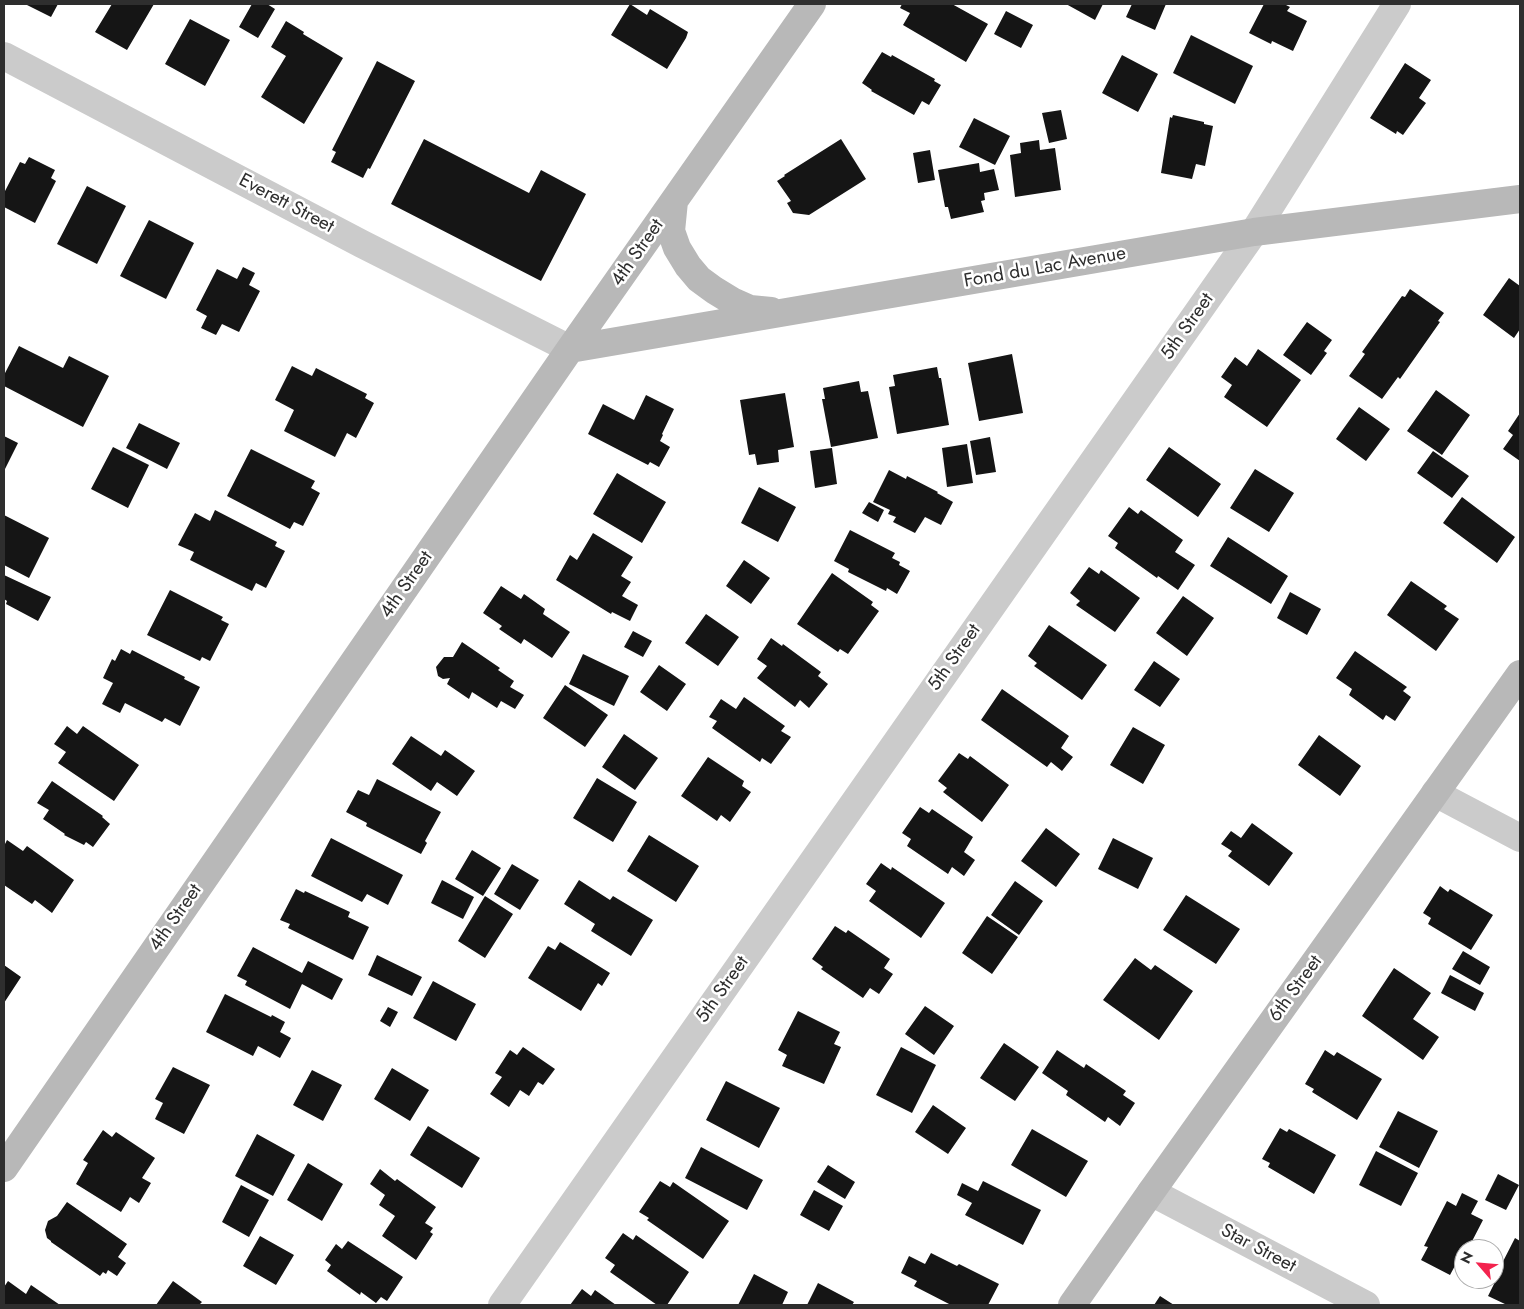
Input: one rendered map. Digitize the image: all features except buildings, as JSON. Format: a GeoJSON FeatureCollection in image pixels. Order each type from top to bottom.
{"type":"FeatureCollection","features":[{"type":"Feature","properties":{"kind":"street","name":"4th Street"},"geometry":{"type":"LineString","coordinates":[[4,1168],[570,349],[812,4]]}},
{"type":"Feature","properties":{"kind":"street","name":"5th Street"},"geometry":{"type":"LineString","coordinates":[[502,1305],[1254,232],[1397,4]]}},
{"type":"Feature","properties":{"kind":"street","name":"Everett Street"},"geometry":{"type":"LineString","coordinates":[[4,56],[362,244],[570,349]]}},
{"type":"Feature","properties":{"kind":"street","name":"Fond du Lac Avenue"},"geometry":{"type":"LineString","coordinates":[[570,349],[1254,232],[1520,199]]}},
{"type":"Feature","properties":{"kind":"street"},"geometry":{"type":"LineString","coordinates":[[674,201],[671,232],[677,248],[688,266],[700,279],[732,301],[750,308],[785,313]]}},
{"type":"Feature","properties":{"kind":"street","name":"6th Street"},"geometry":{"type":"LineString","coordinates":[[1072,1305],[1520,674]]}},
{"type":"Feature","properties":{"kind":"street"},"geometry":{"type":"LineString","coordinates":[[1435,793],[1520,838]]}},
{"type":"Feature","properties":{"kind":"street","name":"Star Street"},"geometry":{"type":"LineString","coordinates":[[1151,1192],[1366,1305]]}}]}
